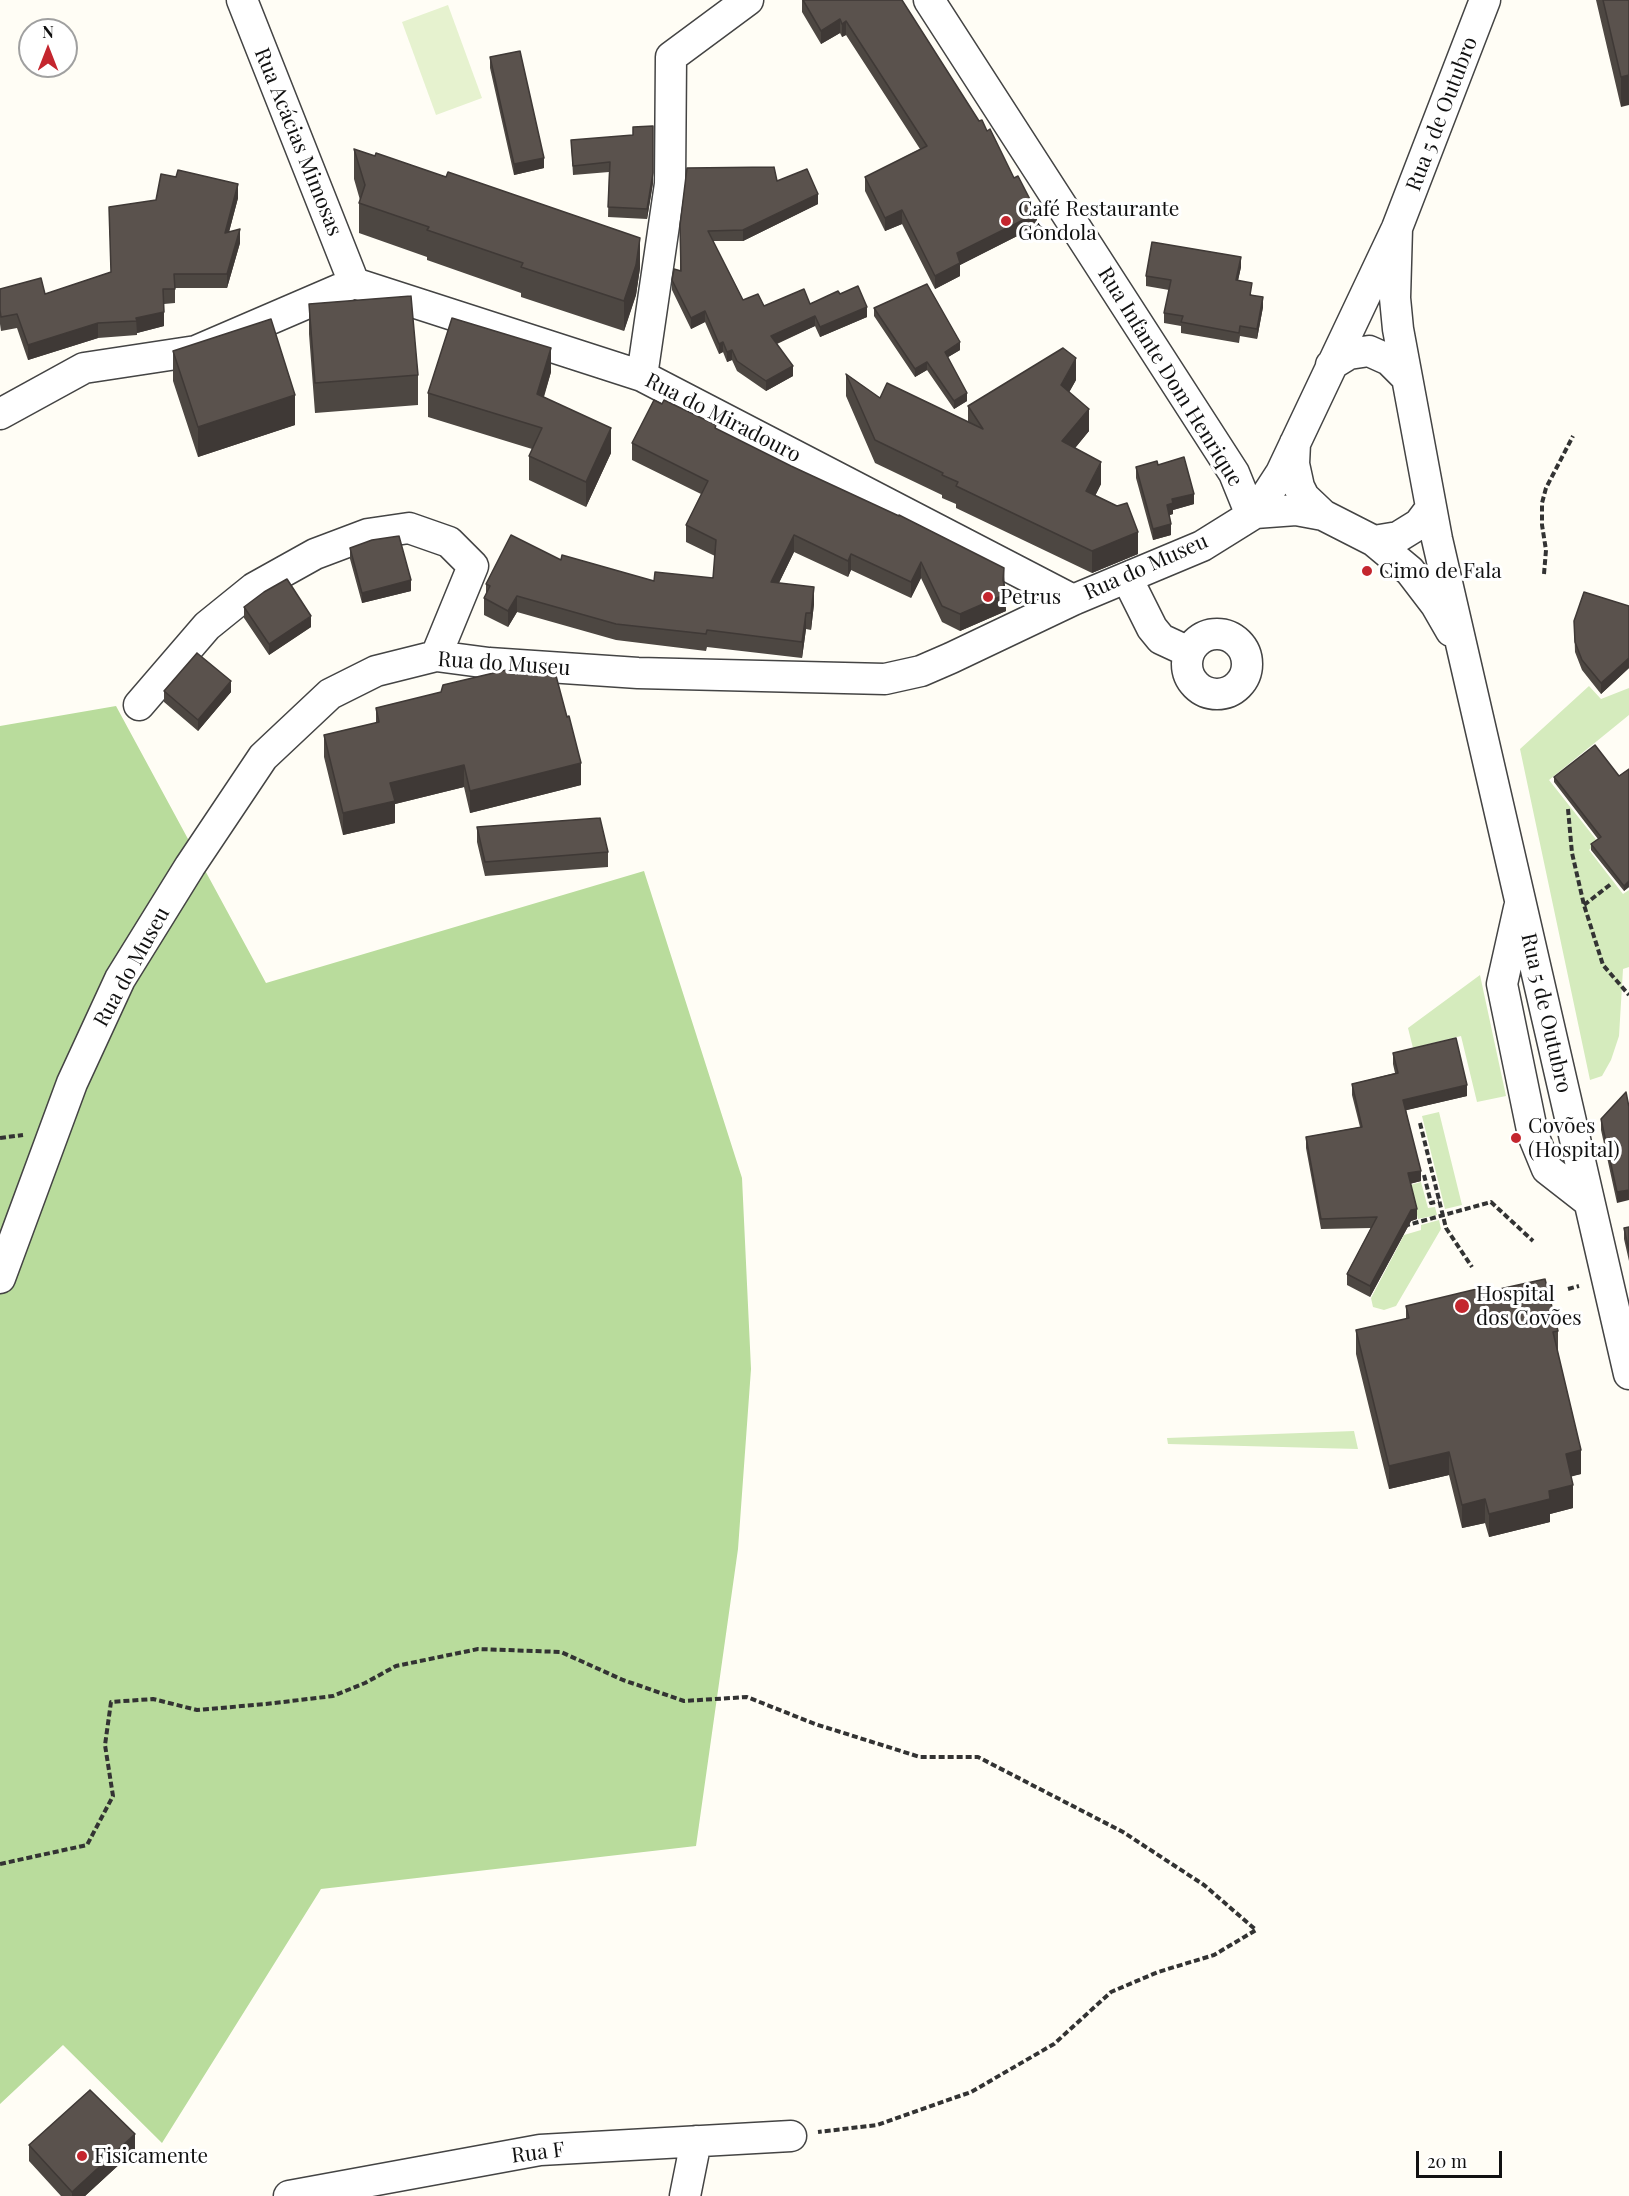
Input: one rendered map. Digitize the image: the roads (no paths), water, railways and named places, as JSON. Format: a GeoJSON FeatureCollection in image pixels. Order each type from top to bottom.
{"type":"FeatureCollection","features":[{"type":"Feature","properties":{"kind":"street","name":"Rua Acácias Mimosas"},"geometry":{"type":"LineString","coordinates":[[242,0],[354,283]]}},
{"type":"Feature","properties":{"kind":"street"},"geometry":{"type":"LineString","coordinates":[[642,376],[669,184],[671,57],[748,0]]}},
{"type":"Feature","properties":{"kind":"street","name":"Rua Infante Dom Henrique"},"geometry":{"type":"LineString","coordinates":[[929,0],[1234,473],[1253,514]]}},
{"type":"Feature","properties":{"kind":"street","name":"Rua 5 de Outubro"},"geometry":{"type":"LineString","coordinates":[[1331,365],[1397,228],[1485,0]]}},
{"type":"Feature","properties":{"kind":"street","name":"Rua 5 de Outubro"},"geometry":{"type":"LineString","coordinates":[[1397,228],[1395,298],[1405,376]]}},
{"type":"Feature","properties":{"kind":"street","name":"Rua do Miradouro"},"geometry":{"type":"LineString","coordinates":[[354,283],[642,376],[1073,600]]}},
{"type":"Feature","properties":{"kind":"street"},"geometry":{"type":"LineString","coordinates":[[0,414],[84,368],[196,351],[354,283]]}},
{"type":"Feature","properties":{"kind":"street"},"geometry":{"type":"LineString","coordinates":[[1253,514],[1281,473],[1295,440],[1331,365],[1348,354],[1369,351],[1389,360],[1405,376],[1431,508],[1419,524],[1398,537],[1374,541],[1323,515],[1304,497],[1299,487],[1294,464],[1295,440]]}},
{"type":"Feature","properties":{"kind":"street","name":"Rua 5 de Outubro"},"geometry":{"type":"LineString","coordinates":[[1431,508],[1629,1374]]}},
{"type":"Feature","properties":{"kind":"street"},"geometry":{"type":"LineString","coordinates":[[1253,514],[1296,510],[1323,515]]}},
{"type":"Feature","properties":{"kind":"street","name":"Rua do Museu"},"geometry":{"type":"LineString","coordinates":[[0,1278],[72,1083],[120,979],[190,866],[263,757],[330,694],[375,671],[436,656],[489,663],[638,673],[885,679],[931,667],[1073,600],[1202,546],[1253,514]]}},
{"type":"Feature","properties":{"kind":"street"},"geometry":{"type":"LineString","coordinates":[[139,705],[207,626],[254,588],[315,554],[368,534],[409,528],[449,542],[473,566],[436,656]]}},
{"type":"Feature","properties":{"kind":"street","name":"Rua 5 de Outubro"},"geometry":{"type":"LineString","coordinates":[[1374,541],[1410,571],[1436,605],[1463,651]]}},
{"type":"Feature","properties":{"kind":"street"},"geometry":{"type":"LineString","coordinates":[[1126,578],[1145,615],[1161,639],[1189,652]]}},
{"type":"Feature","properties":{"kind":"street"},"geometry":{"type":"LineString","coordinates":[[1521,899],[1502,984],[1533,1135],[1547,1169],[1588,1201]]}},
{"type":"Feature","properties":{"kind":"street","name":"Rua F"},"geometry":{"type":"LineString","coordinates":[[289,2196],[540,2150],[791,2136]]}},
{"type":"Feature","properties":{"kind":"street"},"geometry":{"type":"LineString","coordinates":[[685,2196],[696,2141]]}},
{"type":"Feature","properties":{"kind":"place","name":"Café Restaurante Gôndola"},"geometry":{"type":"Point","coordinates":[1006,221]}},
{"type":"Feature","properties":{"kind":"place","name":"Cimo de Fala"},"geometry":{"type":"Point","coordinates":[1367,571]}},
{"type":"Feature","properties":{"kind":"place","name":"Petrus"},"geometry":{"type":"Point","coordinates":[988,597]}},
{"type":"Feature","properties":{"kind":"place","name":"Covões (Hospital)"},"geometry":{"type":"Point","coordinates":[1516,1138]}},
{"type":"Feature","properties":{"kind":"place","name":"Hospital dos Covões"},"geometry":{"type":"Point","coordinates":[1462,1306]}},
{"type":"Feature","properties":{"kind":"place","name":"Fisicamente"},"geometry":{"type":"Point","coordinates":[82,2156]}}]}
